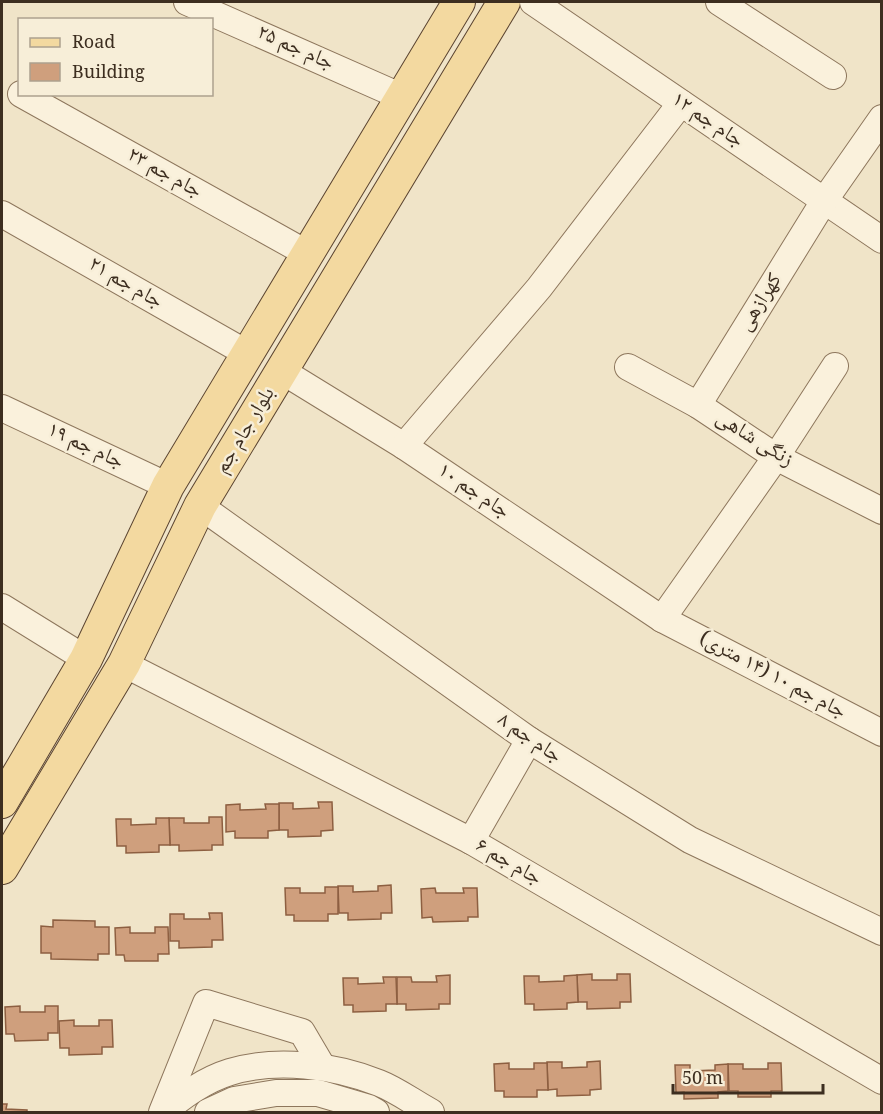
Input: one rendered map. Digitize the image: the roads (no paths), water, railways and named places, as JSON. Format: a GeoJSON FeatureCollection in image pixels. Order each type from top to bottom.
{"type":"FeatureCollection","features":[{"type":"Feature","properties":{"kind":"main road","name":"بلوار جام جم"},"geometry":{"type":"LineString","coordinates":[[2,802],[86,659],[168,486],[459,2]]}},
{"type":"Feature","properties":{"kind":"main road","name":"بلوار جام جم"},"geometry":{"type":"LineString","coordinates":[[2,868],[124,664],[200,506],[504,2]]}},
{"type":"Feature","properties":{"kind":"main road"},"geometry":{"type":"LineString","coordinates":[[248,354],[282,371]]}},
{"type":"Feature","properties":{"kind":"street","name":"جام جم ۲۵"},"geometry":{"type":"LineString","coordinates":[[187,2],[402,97]]}},
{"type":"Feature","properties":{"kind":"street","name":"جام جم ۱۲"},"geometry":{"type":"LineString","coordinates":[[533,2],[882,240]]}},
{"type":"Feature","properties":{"kind":"street"},"geometry":{"type":"LineString","coordinates":[[719,2],[833,76]]}},
{"type":"Feature","properties":{"kind":"street","name":"جام جم ۲۳"},"geometry":{"type":"LineString","coordinates":[[2,84],[18,93]]}},
{"type":"Feature","properties":{"kind":"street","name":"جام جم ۲۳"},"geometry":{"type":"LineString","coordinates":[[24,96],[308,254]]}},
{"type":"Feature","properties":{"kind":"street"},"geometry":{"type":"LineString","coordinates":[[404,446],[539,288],[681,103]]}},
{"type":"Feature","properties":{"kind":"street","name":"کهرازهی"},"geometry":{"type":"LineString","coordinates":[[698,405],[824,201],[882,118]]}},
{"type":"Feature","properties":{"kind":"street","name":"جام جم ۲۱"},"geometry":{"type":"LineString","coordinates":[[2,214],[248,354]]}},
{"type":"Feature","properties":{"kind":"street"},"geometry":{"type":"LineString","coordinates":[[662,619],[836,366]]}},
{"type":"Feature","properties":{"kind":"street","name":"زنگی شاهی"},"geometry":{"type":"LineString","coordinates":[[628,367],[698,405],[776,456],[882,511]]}},
{"type":"Feature","properties":{"kind":"street","name":"جام جم ۱۰"},"geometry":{"type":"LineString","coordinates":[[282,371],[404,446],[662,619]]}},
{"type":"Feature","properties":{"kind":"street","name":"جام جم ۱۹"},"geometry":{"type":"LineString","coordinates":[[2,408],[168,486]]}},
{"type":"Feature","properties":{"kind":"street","name":"جام جم ۸"},"geometry":{"type":"LineString","coordinates":[[200,506],[529,740],[690,840],[882,932]]}},
{"type":"Feature","properties":{"kind":"street"},"geometry":{"type":"LineString","coordinates":[[2,607],[86,659]]}},
{"type":"Feature","properties":{"kind":"street","name":"جام جم ۱۰ (۱۴ متری)"},"geometry":{"type":"LineString","coordinates":[[662,619],[882,733]]}},
{"type":"Feature","properties":{"kind":"street","name":"جام جم ۶"},"geometry":{"type":"LineString","coordinates":[[124,664],[471,842],[882,1081]]}},
{"type":"Feature","properties":{"kind":"street"},"geometry":{"type":"LineString","coordinates":[[471,842],[529,740]]}},
{"type":"Feature","properties":{"kind":"street"},"geometry":{"type":"LineString","coordinates":[[162,1113],[206,1003],[302,1032],[322,1066]]}},
{"type":"Feature","properties":{"kind":"street"},"geometry":{"type":"LineString","coordinates":[[162,1113],[190,1090],[229,1072],[274,1065],[322,1066],[380,1083],[431,1113]]}},
{"type":"Feature","properties":{"kind":"street"},"geometry":{"type":"LineString","coordinates":[[223,1075],[234,1100]]}},
{"type":"Feature","properties":{"kind":"street"},"geometry":{"type":"LineString","coordinates":[[208,1113],[234,1100],[276,1092],[318,1094],[366,1109],[367,1080]]}}]}
